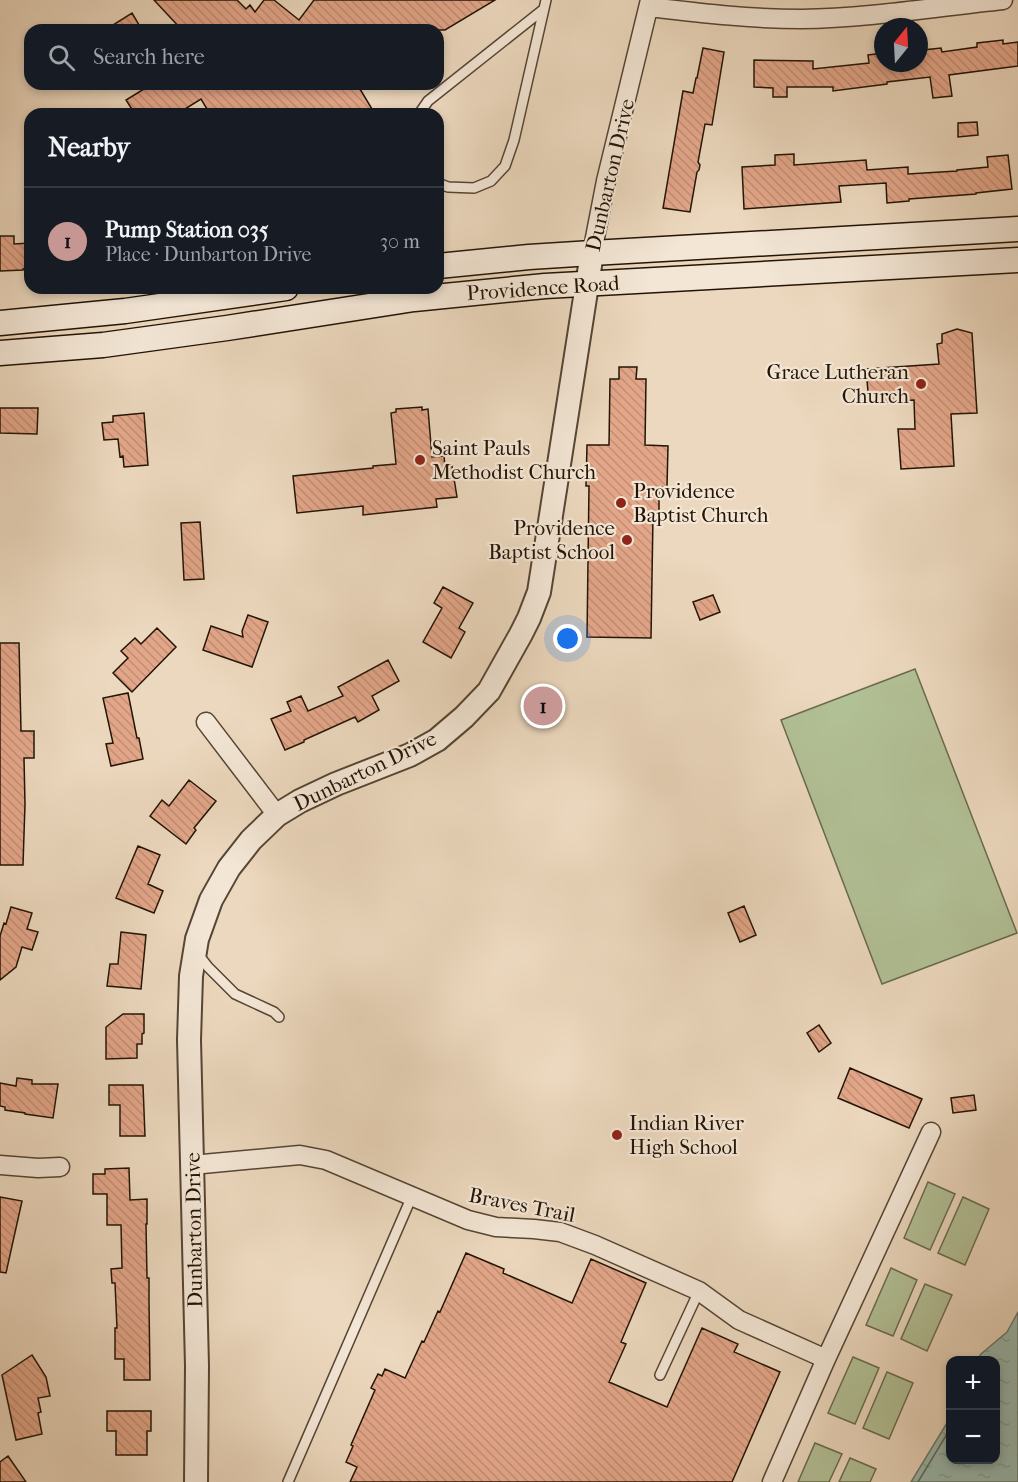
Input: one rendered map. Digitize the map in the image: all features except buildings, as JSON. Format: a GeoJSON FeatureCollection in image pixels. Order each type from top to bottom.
{"type":"FeatureCollection","features":[{"type":"Feature","properties":{"kind":"main road","name":"Providence Road"},"geometry":{"type":"LineString","coordinates":[[0,353],[144,340],[414,300],[988,246],[1018,229]]}},
{"type":"Feature","properties":{"kind":"main road","name":"Providence Road"},"geometry":{"type":"LineString","coordinates":[[444,265],[592,253],[988,246],[1018,260]]}},
{"type":"Feature","properties":{"kind":"main road"},"geometry":{"type":"LineString","coordinates":[[0,323],[125,311],[244,294]]}},
{"type":"Feature","properties":{"kind":"street"},"geometry":{"type":"LineString","coordinates":[[650,3],[736,17],[801,19],[864,15],[1003,0]]}},
{"type":"Feature","properties":{"kind":"street","name":"Dunbarton Drive"},"geometry":{"type":"LineString","coordinates":[[196,1482],[197,1366],[189,1040],[191,976],[197,939],[211,900],[228,868],[276,815],[336,784],[410,755],[437,740],[489,692],[529,618],[539,592],[592,253],[606,181],[650,3]]}},
{"type":"Feature","properties":{"kind":"street"},"geometry":{"type":"LineString","coordinates":[[206,722],[276,815]]}},
{"type":"Feature","properties":{"kind":"street"},"geometry":{"type":"LineString","coordinates":[[772,1482],[931,1132]]}},
{"type":"Feature","properties":{"kind":"street","name":"Braves Trail"},"geometry":{"type":"LineString","coordinates":[[192,1165],[300,1155],[327,1160],[468,1220],[496,1227],[560,1232],[596,1245],[699,1291],[739,1320],[826,1359]]}},
{"type":"Feature","properties":{"kind":"street"},"geometry":{"type":"LineString","coordinates":[[0,1165],[60,1167]]}},
{"type":"Feature","properties":{"kind":"lane"},"geometry":{"type":"LineString","coordinates":[[444,88],[545,5]]}},
{"type":"Feature","properties":{"kind":"lane"},"geometry":{"type":"LineString","coordinates":[[444,185],[474,188],[491,181],[505,166],[514,140],[545,5]]}},
{"type":"Feature","properties":{"kind":"lane"},"geometry":{"type":"LineString","coordinates":[[423,108],[441,90]]}},
{"type":"Feature","properties":{"kind":"lane"},"geometry":{"type":"LineString","coordinates":[[195,950],[208,967],[235,994],[274,1012],[279,1017]]}},
{"type":"Feature","properties":{"kind":"lane"},"geometry":{"type":"LineString","coordinates":[[288,1482],[412,1196]]}},
{"type":"Feature","properties":{"kind":"lane"},"geometry":{"type":"LineString","coordinates":[[660,1375],[699,1291]]}},
{"type":"Feature","properties":{"kind":"green space"},"geometry":{"type":"Polygon","coordinates":[[[915,669],[1017,933],[882,984],[781,720],[915,669]]]}},
{"type":"Feature","properties":{"kind":"green space"},"geometry":{"type":"Polygon","coordinates":[[[928,1182],[955,1194],[930,1250],[904,1238],[928,1182]]]}},
{"type":"Feature","properties":{"kind":"green space"},"geometry":{"type":"Polygon","coordinates":[[[963,1197],[989,1209],[965,1265],[938,1253],[963,1197]]]}},
{"type":"Feature","properties":{"kind":"green space"},"geometry":{"type":"Polygon","coordinates":[[[891,1268],[917,1280],[893,1336],[866,1325],[891,1268]]]}},
{"type":"Feature","properties":{"kind":"green space"},"geometry":{"type":"Polygon","coordinates":[[[925,1284],[952,1295],[927,1351],[901,1339],[925,1284]]]}},
{"type":"Feature","properties":{"kind":"green space"},"geometry":{"type":"Polygon","coordinates":[[[853,1357],[879,1368],[855,1424],[828,1413],[853,1357]]]}},
{"type":"Feature","properties":{"kind":"green space"},"geometry":{"type":"Polygon","coordinates":[[[887,1372],[913,1383],[889,1439],[863,1428],[887,1372]]]}},
{"type":"Feature","properties":{"kind":"green space"},"geometry":{"type":"Polygon","coordinates":[[[815,1443],[842,1454],[829,1482],[798,1482],[815,1443]]]}},
{"type":"Feature","properties":{"kind":"green space"},"geometry":{"type":"Polygon","coordinates":[[[850,1458],[876,1469],[870,1482],[839,1482],[850,1458]]]}},
{"type":"Feature","properties":{"kind":"water"},"geometry":{"type":"Polygon","coordinates":[[[1018,1312],[1018,1482],[911,1482],[946,1425],[946,1464],[1000,1464],[1000,1356],[980,1356],[1007,1332],[1018,1312]]]}},
{"type":"Feature","properties":{"kind":"place","name":"Grace Lutheran Church"},"geometry":{"type":"Point","coordinates":[921,384]}},
{"type":"Feature","properties":{"kind":"place","name":"Saint Pauls Methodist Church"},"geometry":{"type":"Point","coordinates":[420,460]}},
{"type":"Feature","properties":{"kind":"place","name":"Providence Baptist Church"},"geometry":{"type":"Point","coordinates":[621,503]}},
{"type":"Feature","properties":{"kind":"place","name":"Providence Baptist School"},"geometry":{"type":"Point","coordinates":[627,540]}},
{"type":"Feature","properties":{"kind":"place","name":"Pump Station 035"},"geometry":{"type":"Point","coordinates":[543,706]}},
{"type":"Feature","properties":{"kind":"place","name":"Indian River High School"},"geometry":{"type":"Point","coordinates":[617,1135]}}]}
